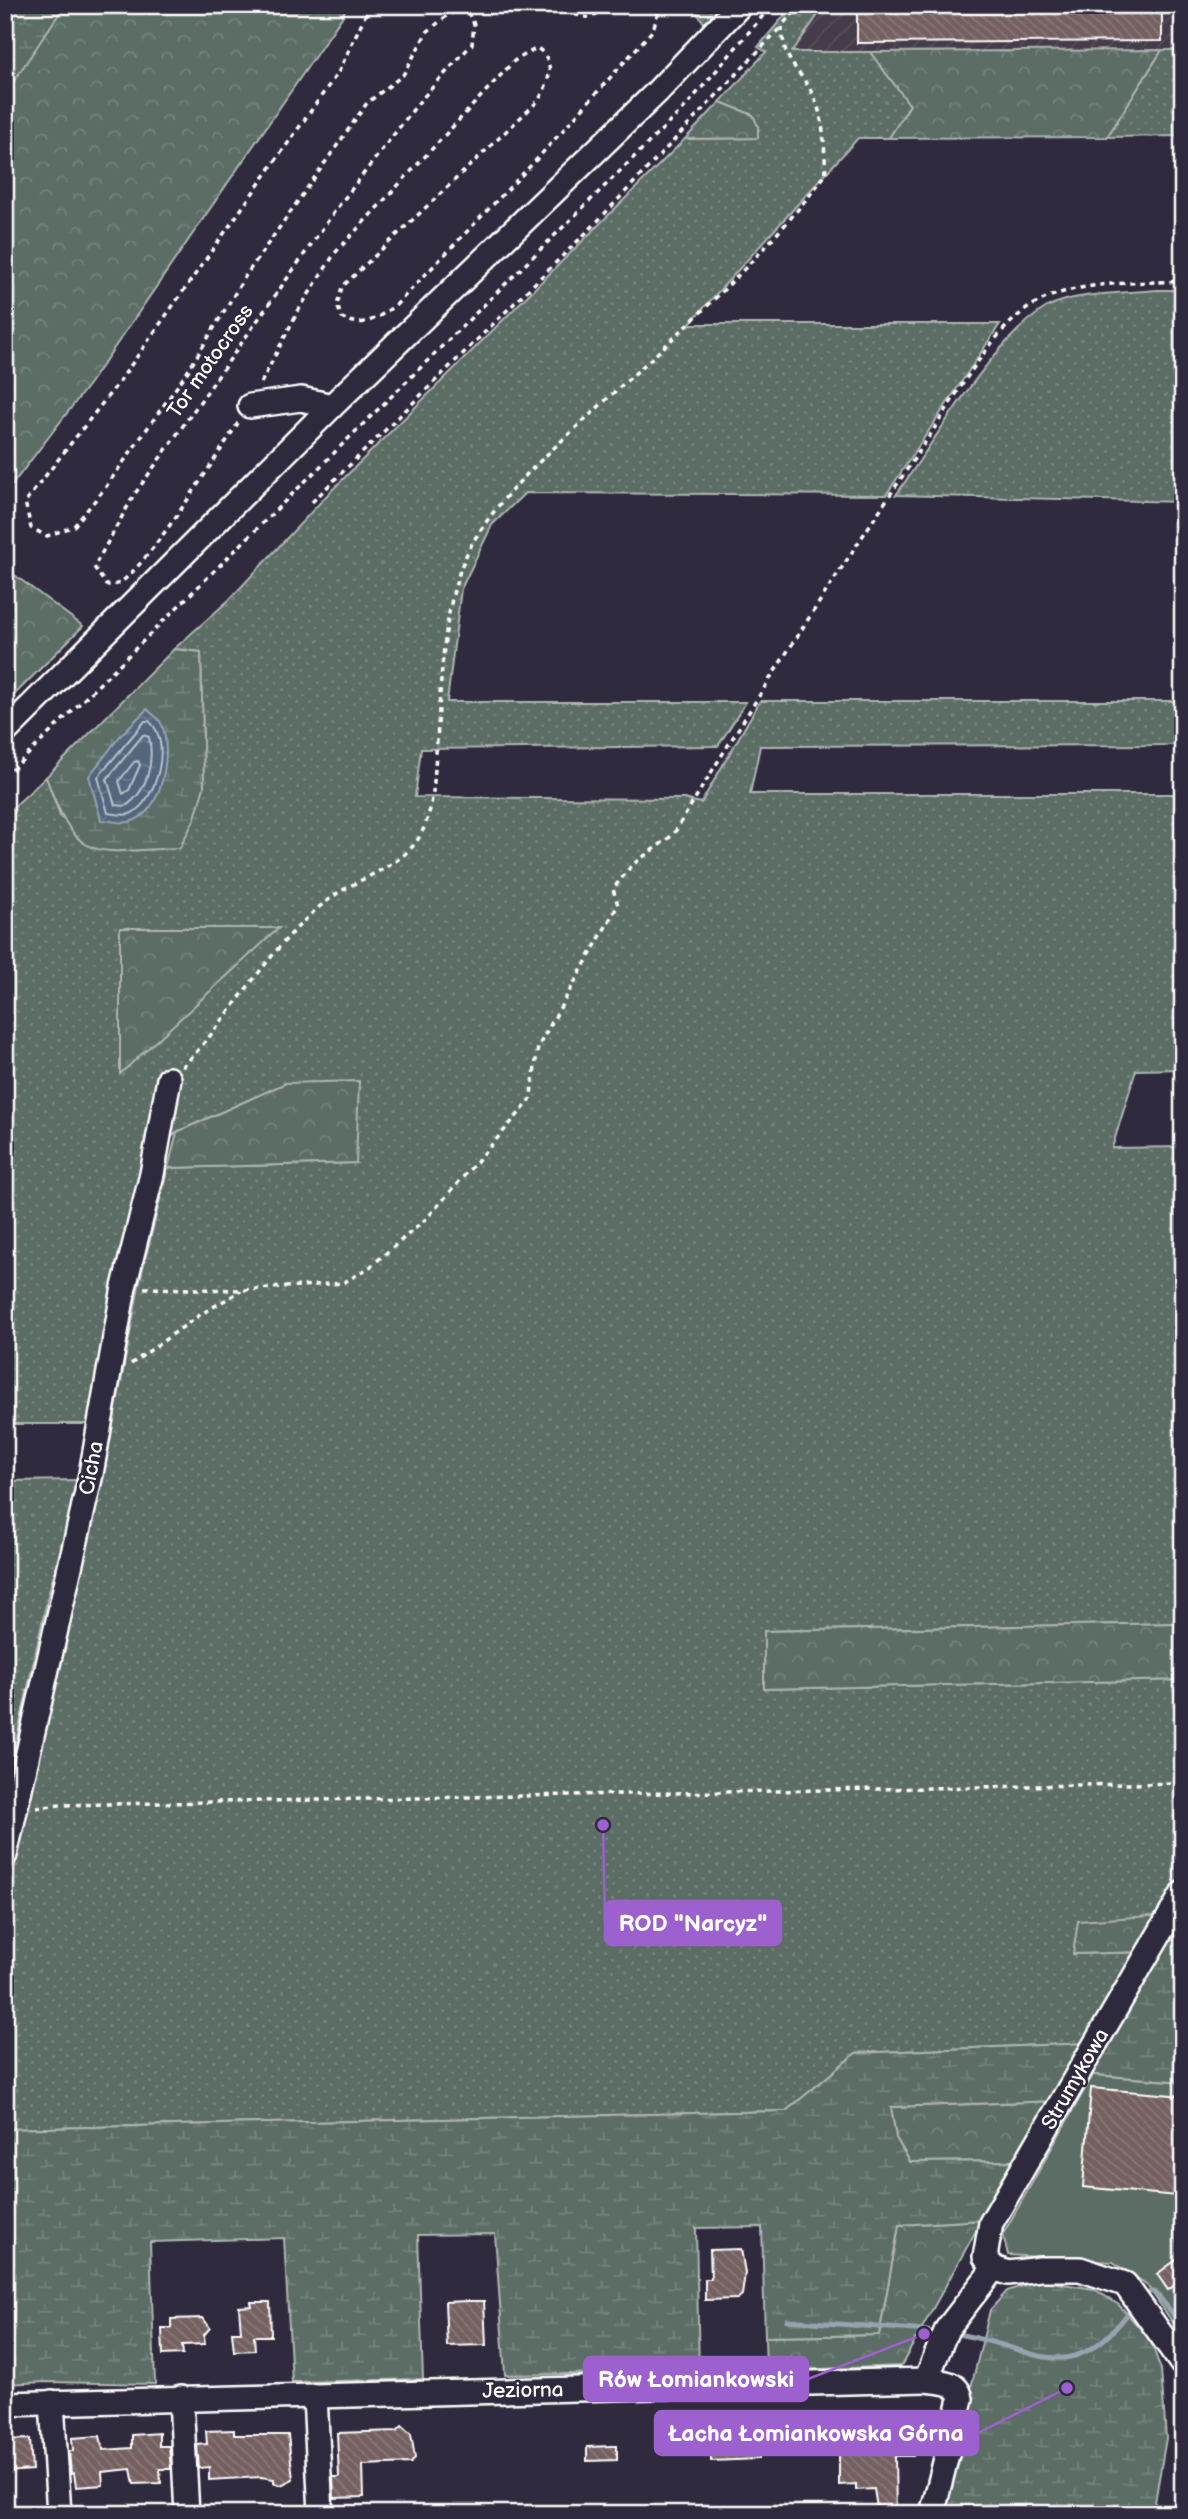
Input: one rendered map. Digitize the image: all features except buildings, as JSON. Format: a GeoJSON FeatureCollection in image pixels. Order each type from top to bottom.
{"type":"FeatureCollection","features":[{"type":"Feature","properties":{"kind":"street"},"geometry":{"type":"LineString","coordinates":[[5,732],[332,406],[657,92],[740,5]]}},
{"type":"Feature","properties":{"kind":"street"},"geometry":{"type":"LineString","coordinates":[[250,406],[300,399],[332,406]]}},
{"type":"Feature","properties":{"kind":"street","name":"Cicha"},"geometry":{"type":"LineString","coordinates":[[5,1855],[91,1474],[124,1287],[152,1174],[169,1079]]}},
{"type":"Feature","properties":{"kind":"street","name":"Strumykowa"},"geometry":{"type":"LineString","coordinates":[[994,2268],[985,2257],[992,2222],[1183,1893]]}},
{"type":"Feature","properties":{"kind":"street"},"geometry":{"type":"LineString","coordinates":[[926,2380],[947,2329],[994,2268],[1008,2273],[1040,2269],[1080,2269],[1125,2284],[1183,2365]]}},
{"type":"Feature","properties":{"kind":"street","name":"Jeziorna"},"geometry":{"type":"LineString","coordinates":[[5,2404],[926,2380],[947,2382],[957,2388],[961,2399],[932,2514]]}},
{"type":"Feature","properties":{"kind":"street"},"geometry":{"type":"LineString","coordinates":[[315,2396],[321,2514]]}},
{"type":"Feature","properties":{"kind":"street"},"geometry":{"type":"LineString","coordinates":[[181,2398],[187,2514]]}},
{"type":"Feature","properties":{"kind":"street"},"geometry":{"type":"LineString","coordinates":[[52,2402],[59,2514]]}},
{"type":"Feature","properties":{"kind":"path","name":"Tor motocross"},"geometry":{"type":"LineString","coordinates":[[369,5],[339,71],[120,382],[25,502],[31,528],[47,536],[74,526],[105,488],[188,371],[246,275],[367,103],[403,75],[428,32],[449,14],[466,9],[474,24],[472,44],[419,102],[337,208],[134,495],[94,567],[106,585],[118,584],[139,564],[180,512],[250,406],[298,311],[335,253],[514,61],[537,48],[542,51],[548,62],[550,83],[538,101],[342,287],[337,305],[342,318],[354,324],[371,323],[397,304],[537,159],[653,30],[660,5]]}},
{"type":"Feature","properties":{"kind":"path"},"geometry":{"type":"LineString","coordinates":[[557,5],[571,14],[591,18],[602,10],[601,5]]}},
{"type":"Feature","properties":{"kind":"path"},"geometry":{"type":"LineString","coordinates":[[5,777],[687,105],[772,5]]}},
{"type":"Feature","properties":{"kind":"path"},"geometry":{"type":"LineString","coordinates":[[312,502],[603,216],[801,5]]}},
{"type":"Feature","properties":{"kind":"path"},"geometry":{"type":"LineString","coordinates":[[169,1079],[204,1044],[239,996],[285,942],[335,895],[383,870],[419,838],[433,799],[449,619],[465,554],[508,491],[675,337],[793,218],[826,174],[823,129],[813,94],[783,48],[782,25]]}},
{"type":"Feature","properties":{"kind":"path"},"geometry":{"type":"LineString","coordinates":[[124,1287],[243,1290],[343,1283],[370,1267],[427,1218],[530,1101],[538,1047],[618,905],[613,889],[632,864],[673,835],[861,538],[992,344],[1028,309],[1062,292],[1087,287],[1183,281]]}},
{"type":"Feature","properties":{"kind":"path"},"geometry":{"type":"LineString","coordinates":[[109,1372],[138,1360],[201,1314],[243,1290]]}},
{"type":"Feature","properties":{"kind":"path"},"geometry":{"type":"LineString","coordinates":[[27,1809],[87,1804],[1183,1783]]}},
{"type":"Feature","properties":{"kind":"shaded area"},"geometry":{"type":"Polygon","coordinates":[[[825,5],[1183,5],[1183,50],[791,53],[825,5]]]}},
{"type":"Feature","properties":{"kind":"green space"},"geometry":{"type":"Polygon","coordinates":[[[5,5],[347,5],[342,17],[90,383],[5,494],[5,5]]]}},
{"type":"Feature","properties":{"kind":"green space"},"geometry":{"type":"Polygon","coordinates":[[[5,5],[65,5],[5,94],[5,5]]]}},
{"type":"Feature","properties":{"kind":"green space"},"geometry":{"type":"Polygon","coordinates":[[[691,5],[731,5],[715,26],[705,24],[691,5]]]}},
{"type":"Feature","properties":{"kind":"green space"},"geometry":{"type":"Polygon","coordinates":[[[793,5],[825,5],[792,52],[870,52],[910,105],[889,138],[858,138],[689,324],[1000,324],[886,495],[525,493],[492,525],[461,589],[447,702],[746,702],[718,746],[421,749],[415,797],[684,799],[701,803],[760,701],[1183,701],[1183,745],[760,746],[750,794],[1183,794],[1183,1069],[1136,1070],[1112,1148],[1183,1147],[1183,1623],[765,1631],[764,1689],[1183,1680],[1183,1883],[1164,1915],[1074,1954],[1144,1952],[1090,2043],[856,2053],[786,2111],[5,2129],[5,1912],[80,1557],[102,1483],[140,1280],[168,1168],[356,1163],[286,1083],[177,1132],[140,1169],[91,1424],[5,1424],[5,815],[46,777],[61,818],[204,787],[201,652],[174,649],[229,600],[330,492],[685,139],[758,138],[753,115],[720,102],[766,52],[758,47],[793,5]]]}},
{"type":"Feature","properties":{"kind":"green space"},"geometry":{"type":"Polygon","coordinates":[[[1162,50],[1183,50],[1183,136],[1107,137],[1162,50]]]}},
{"type":"Feature","properties":{"kind":"green space"},"geometry":{"type":"Polygon","coordinates":[[[1162,50],[1107,137],[889,138],[910,105],[870,52],[1162,50]]]}},
{"type":"Feature","properties":{"kind":"green space"},"geometry":{"type":"Polygon","coordinates":[[[720,102],[753,115],[758,126],[758,138],[685,139],[720,102]]]}},
{"type":"Feature","properties":{"kind":"green space"},"geometry":{"type":"Polygon","coordinates":[[[1183,290],[1183,502],[896,495],[965,393],[1006,342],[1027,322],[1047,307],[1071,298],[1183,290]]]}},
{"type":"Feature","properties":{"kind":"green space"},"geometry":{"type":"Polygon","coordinates":[[[5,568],[83,626],[5,704],[5,568]]]}},
{"type":"Feature","properties":{"kind":"green space"},"geometry":{"type":"Polygon","coordinates":[[[174,649],[201,652],[204,787],[195,818],[180,848],[109,851],[93,848],[80,840],[69,827],[46,777],[174,649]]]}},
{"type":"Feature","properties":{"kind":"green space"},"geometry":{"type":"Polygon","coordinates":[[[120,928],[279,928],[120,1074],[120,928]]]}},
{"type":"Feature","properties":{"kind":"green space"},"geometry":{"type":"Polygon","coordinates":[[[359,1081],[356,1163],[168,1168],[177,1132],[286,1083],[359,1081]]]}},
{"type":"Feature","properties":{"kind":"green space"},"geometry":{"type":"Polygon","coordinates":[[[79,1480],[48,1596],[5,1792],[5,1481],[79,1480]]]}},
{"type":"Feature","properties":{"kind":"green space"},"geometry":{"type":"Polygon","coordinates":[[[1183,1623],[1183,1680],[764,1689],[764,1631],[1183,1623]]]}},
{"type":"Feature","properties":{"kind":"green space"},"geometry":{"type":"Polygon","coordinates":[[[1164,1915],[1144,1952],[1073,1954],[1078,1921],[1164,1915]]]}},
{"type":"Feature","properties":{"kind":"green space"},"geometry":{"type":"Polygon","coordinates":[[[1172,1923],[1183,1925],[1183,2082],[1084,2074],[1172,1923]]]}},
{"type":"Feature","properties":{"kind":"green space"},"geometry":{"type":"Polygon","coordinates":[[[1090,2043],[1057,2101],[891,2107],[896,2138],[910,2162],[1022,2161],[982,2220],[899,2225],[879,2335],[765,2337],[762,2227],[696,2228],[699,2372],[505,2375],[495,2234],[418,2235],[423,2379],[292,2382],[284,2238],[150,2242],[155,2384],[5,2384],[5,2129],[786,2111],[856,2053],[1090,2043]]]}},
{"type":"Feature","properties":{"kind":"green space"},"geometry":{"type":"Polygon","coordinates":[[[1093,2075],[1183,2082],[1183,2337],[1146,2284],[1113,2262],[1008,2255],[1003,2234],[1093,2075]]]}},
{"type":"Feature","properties":{"kind":"green space"},"geometry":{"type":"Polygon","coordinates":[[[1057,2101],[1022,2161],[910,2162],[896,2138],[891,2107],[1057,2101]]]}},
{"type":"Feature","properties":{"kind":"green space"},"geometry":{"type":"Polygon","coordinates":[[[982,2220],[901,2366],[766,2371],[765,2337],[879,2335],[899,2225],[982,2220]]]}},
{"type":"Feature","properties":{"kind":"green space"},"geometry":{"type":"Polygon","coordinates":[[[1039,2280],[1094,2289],[1119,2305],[1150,2339],[1161,2370],[1166,2438],[1153,2514],[940,2514],[990,2310],[1007,2291],[1039,2280]]]}},
{"type":"Feature","properties":{"kind":"water"},"geometry":{"type":"Polygon","coordinates":[[[147,709],[161,723],[165,737],[165,766],[157,795],[141,817],[129,822],[101,820],[89,776],[121,735],[147,709]]]}},
{"type":"Feature","properties":{"kind":"waterway"},"geometry":{"type":"LineString","coordinates":[[1150,2292],[1155,2292],[1183,2326]]}},
{"type":"Feature","properties":{"kind":"waterway"},"geometry":{"type":"LineString","coordinates":[[956,2334],[1048,2358],[1068,2357],[1087,2351],[1107,2337],[1129,2312]]}},
{"type":"Feature","properties":{"kind":"waterway"},"geometry":{"type":"LineString","coordinates":[[787,2320],[928,2331]]}},
{"type":"Feature","properties":{"kind":"place","name":"ROD \"Narcyz\""},"geometry":{"type":"Point","coordinates":[603,1825]}},
{"type":"Feature","properties":{"kind":"place","name":"Rów Łomiankowski"},"geometry":{"type":"Point","coordinates":[924,2334]}},
{"type":"Feature","properties":{"kind":"place","name":"Łacha Łomiankowska Górna"},"geometry":{"type":"Point","coordinates":[1067,2388]}}]}
